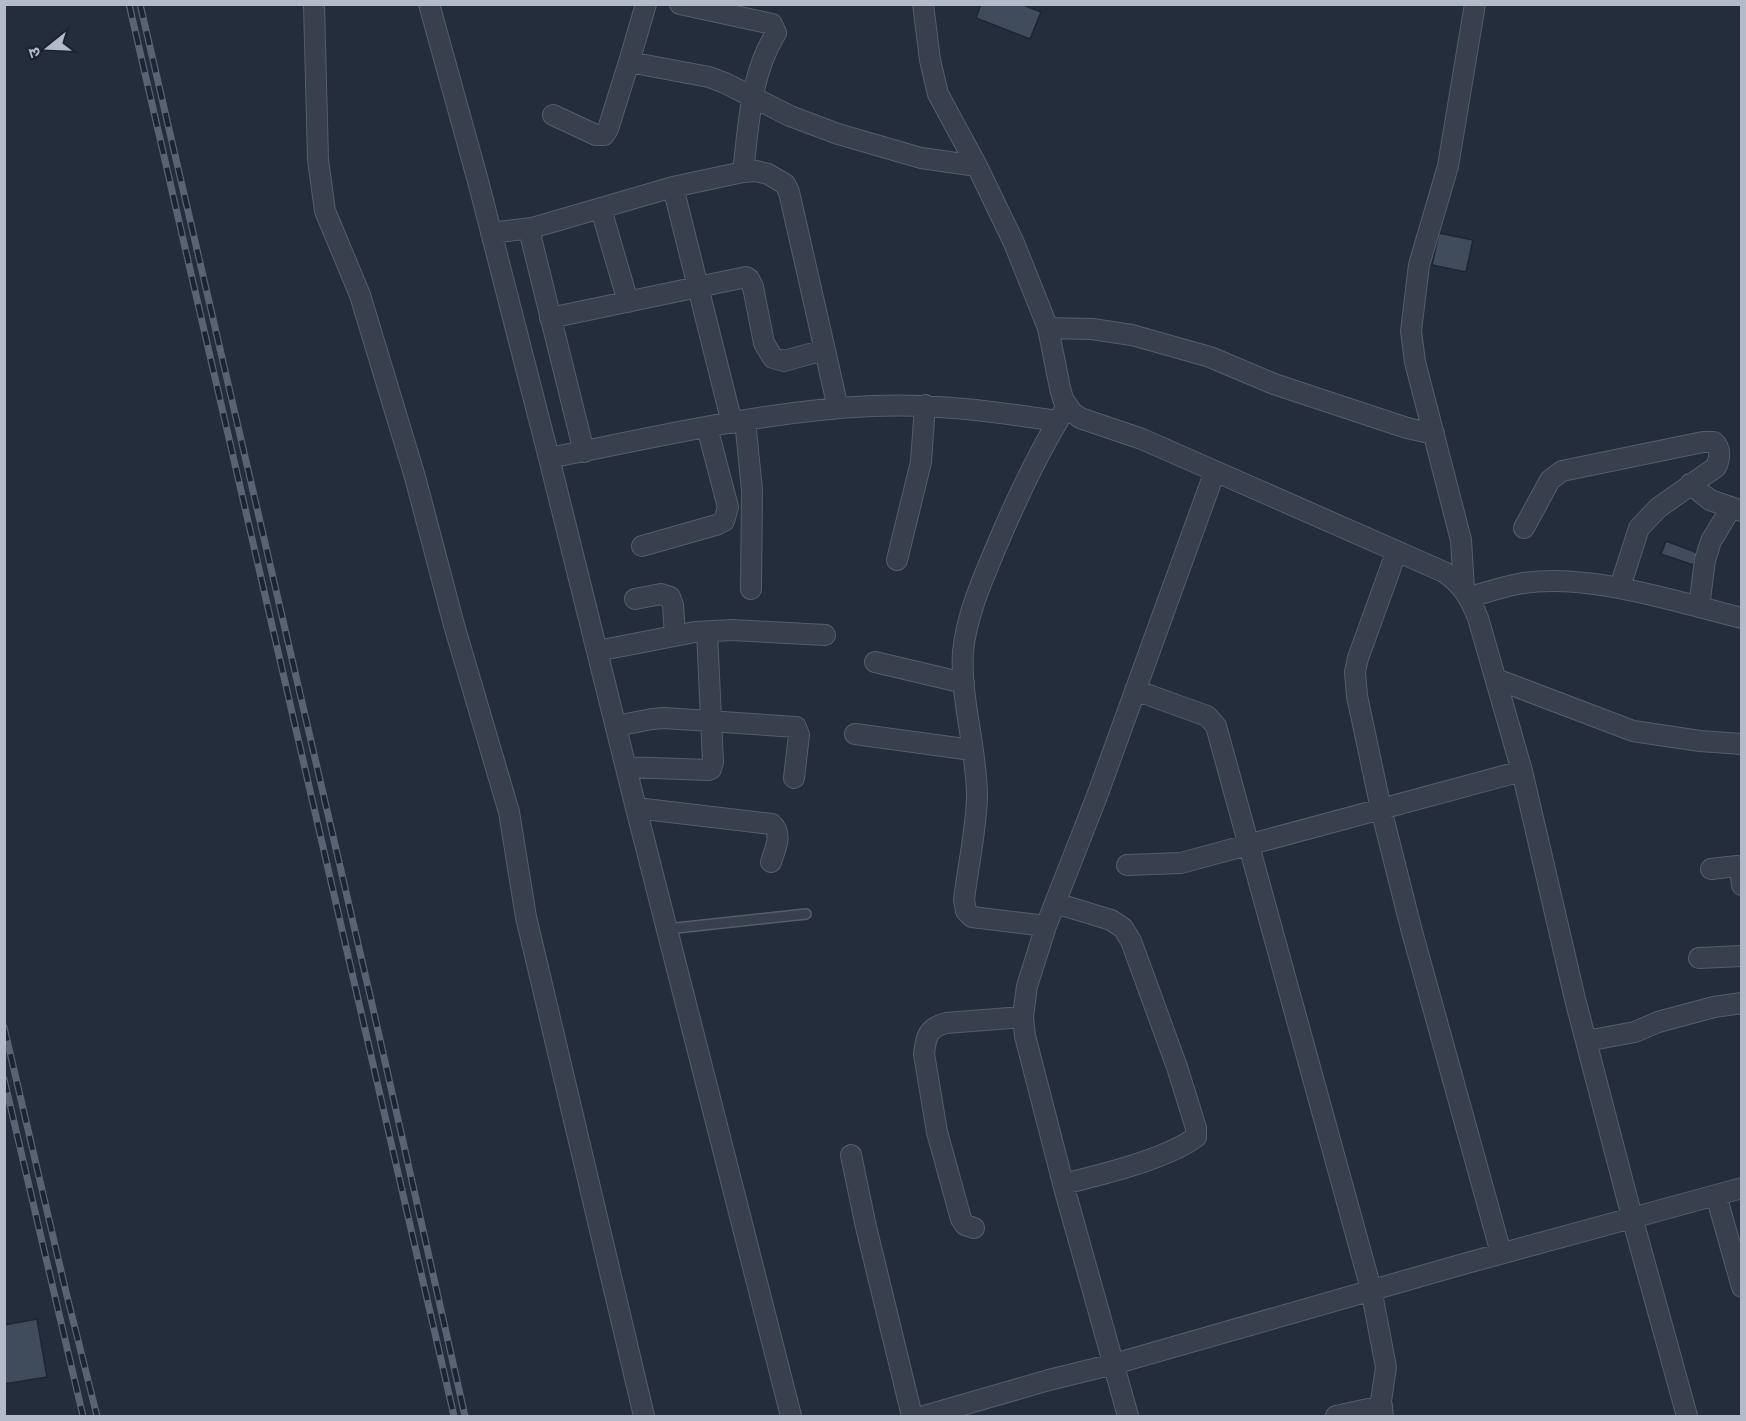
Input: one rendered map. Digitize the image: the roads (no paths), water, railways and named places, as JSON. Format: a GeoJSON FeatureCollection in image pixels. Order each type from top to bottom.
{"type":"FeatureCollection","features":[{"type":"Feature","properties":{"kind":"street"},"geometry":{"type":"LineString","coordinates":[[314,4],[318,160],[325,211],[360,295],[415,477],[454,625],[509,812],[526,917],[644,1416]]}},
{"type":"Feature","properties":{"kind":"street"},"geometry":{"type":"LineString","coordinates":[[429,4],[549,458],[791,1416]]}},
{"type":"Feature","properties":{"kind":"street"},"geometry":{"type":"LineString","coordinates":[[553,115],[597,135],[604,135],[608,129],[646,4]]}},
{"type":"Feature","properties":{"kind":"street"},"geometry":{"type":"LineString","coordinates":[[923,4],[930,60],[938,94],[1014,243],[1048,328],[1060,388],[1063,413],[1017,499],[985,574],[966,636],[964,682],[976,797],[964,900],[966,911],[972,917],[1046,926]]}},
{"type":"Feature","properties":{"kind":"street"},"geometry":{"type":"LineString","coordinates":[[1467,593],[1461,540],[1415,362],[1411,331],[1419,265],[1448,166],[1475,4]]}},
{"type":"Feature","properties":{"kind":"street"},"geometry":{"type":"LineString","coordinates":[[684,5],[772,24],[775,28],[776,33],[767,46],[752,96],[743,172]]}},
{"type":"Feature","properties":{"kind":"street"},"geometry":{"type":"LineString","coordinates":[[629,62],[709,77],[790,116],[838,134],[921,158],[976,166]]}},
{"type":"Feature","properties":{"kind":"street"},"geometry":{"type":"LineString","coordinates":[[491,233],[532,228],[673,187],[743,172],[756,171],[768,174],[785,184],[789,192],[838,408]]}},
{"type":"Feature","properties":{"kind":"street"},"geometry":{"type":"LineString","coordinates":[[673,187],[699,287],[739,422],[752,490],[751,589]]}},
{"type":"Feature","properties":{"kind":"street"},"geometry":{"type":"LineString","coordinates":[[601,209],[628,302]]}},
{"type":"Feature","properties":{"kind":"street"},"geometry":{"type":"LineString","coordinates":[[532,228],[531,238],[584,452]]}},
{"type":"Feature","properties":{"kind":"street"},"geometry":{"type":"LineString","coordinates":[[550,318],[746,277],[750,279],[753,287],[764,343],[773,358],[777,361],[784,361],[824,350]]}},
{"type":"Feature","properties":{"kind":"street"},"geometry":{"type":"LineString","coordinates":[[1048,328],[1092,329],[1143,338],[1210,357],[1274,384],[1407,428],[1434,434]]}},
{"type":"Feature","properties":{"kind":"street"},"geometry":{"type":"LineString","coordinates":[[549,458],[707,427],[838,408],[925,405],[1063,413],[1142,439],[1455,579],[1467,593],[1478,618],[1522,771],[1586,1041],[1687,1416]]}},
{"type":"Feature","properties":{"kind":"street"},"geometry":{"type":"LineString","coordinates":[[897,560],[921,462],[925,405]]}},
{"type":"Feature","properties":{"kind":"street"},"geometry":{"type":"LineString","coordinates":[[642,546],[724,521],[728,507],[707,427]]}},
{"type":"Feature","properties":{"kind":"street"},"geometry":{"type":"LineString","coordinates":[[1524,528],[1550,480],[1562,471],[1703,442],[1714,442],[1718,448],[1718,463],[1710,472],[1658,508],[1639,528],[1620,587]]}},
{"type":"Feature","properties":{"kind":"street"},"geometry":{"type":"LineString","coordinates":[[1128,1416],[1025,1036],[1023,1017],[1027,986],[1046,926],[1097,796],[1215,471]]}},
{"type":"Feature","properties":{"kind":"street"},"geometry":{"type":"LineString","coordinates":[[1690,484],[1710,500],[1736,509],[1711,541],[1705,560],[1699,607]]}},
{"type":"Feature","properties":{"kind":"street"},"geometry":{"type":"LineString","coordinates":[[1396,553],[1363,641],[1355,672],[1357,696],[1381,809],[1414,939],[1500,1253]]}},
{"type":"Feature","properties":{"kind":"street"},"geometry":{"type":"LineString","coordinates":[[1467,593],[1520,583],[1561,581],[1620,587],[1742,618]]}},
{"type":"Feature","properties":{"kind":"street"},"geometry":{"type":"LineString","coordinates":[[635,598],[661,594],[670,597],[673,605],[675,635]]}},
{"type":"Feature","properties":{"kind":"street"},"geometry":{"type":"LineString","coordinates":[[597,651],[675,635],[732,630],[825,636]]}},
{"type":"Feature","properties":{"kind":"street"},"geometry":{"type":"LineString","coordinates":[[626,767],[711,769],[713,762],[707,632]]}},
{"type":"Feature","properties":{"kind":"street"},"geometry":{"type":"LineString","coordinates":[[875,662],[964,682]]}},
{"type":"Feature","properties":{"kind":"street"},"geometry":{"type":"LineString","coordinates":[[1496,679],[1633,731],[1700,741],[1742,744]]}},
{"type":"Feature","properties":{"kind":"street"},"geometry":{"type":"LineString","coordinates":[[1135,690],[1207,716],[1216,726],[1371,1290],[1386,1367],[1382,1411],[1336,1416]]}},
{"type":"Feature","properties":{"kind":"street"},"geometry":{"type":"LineString","coordinates":[[616,726],[652,719],[677,718],[796,728],[799,735],[794,778]]}},
{"type":"Feature","properties":{"kind":"street"},"geometry":{"type":"LineString","coordinates":[[855,734],[972,750]]}},
{"type":"Feature","properties":{"kind":"street"},"geometry":{"type":"LineString","coordinates":[[1127,864],[1181,863],[1522,771]]}},
{"type":"Feature","properties":{"kind":"street"},"geometry":{"type":"LineString","coordinates":[[636,808],[772,824],[778,833],[778,839],[771,862]]}},
{"type":"Feature","properties":{"kind":"street"},"geometry":{"type":"LineString","coordinates":[[1712,868],[1737,866],[1740,869],[1742,885]]}},
{"type":"Feature","properties":{"kind":"street"},"geometry":{"type":"LineString","coordinates":[[1055,903],[1111,920],[1123,928],[1131,941],[1174,1057],[1196,1128],[1196,1137],[1175,1149],[1064,1184]]}},
{"type":"Feature","properties":{"kind":"street"},"geometry":{"type":"LineString","coordinates":[[1699,958],[1742,956]]}},
{"type":"Feature","properties":{"kind":"street"},"geometry":{"type":"LineString","coordinates":[[1586,1041],[1635,1032],[1658,1022],[1714,1007],[1742,1003]]}},
{"type":"Feature","properties":{"kind":"street"},"geometry":{"type":"LineString","coordinates":[[974,1228],[965,1225],[961,1219],[938,1132],[924,1054],[925,1041],[935,1026],[946,1023],[1023,1017]]}},
{"type":"Feature","properties":{"kind":"street"},"geometry":{"type":"LineString","coordinates":[[851,1155],[912,1416]]}},
{"type":"Feature","properties":{"kind":"street"},"geometry":{"type":"LineString","coordinates":[[924,1416],[1500,1253],[1742,1188]]}},
{"type":"Feature","properties":{"kind":"street"},"geometry":{"type":"LineString","coordinates":[[1716,1195],[1742,1287]]}},
{"type":"Feature","properties":{"kind":"lane"},"geometry":{"type":"LineString","coordinates":[[667,929],[806,914]]}},
{"type":"Feature","properties":{"kind":"railway"},"geometry":{"type":"LineString","coordinates":[[129,4],[454,1416]]}},
{"type":"Feature","properties":{"kind":"railway"},"geometry":{"type":"LineString","coordinates":[[140,4],[465,1416]]}},
{"type":"Feature","properties":{"kind":"railway"},"geometry":{"type":"LineString","coordinates":[[4,1027],[97,1416]]}},
{"type":"Feature","properties":{"kind":"railway"},"geometry":{"type":"LineString","coordinates":[[4,1079],[83,1416]]}}]}
